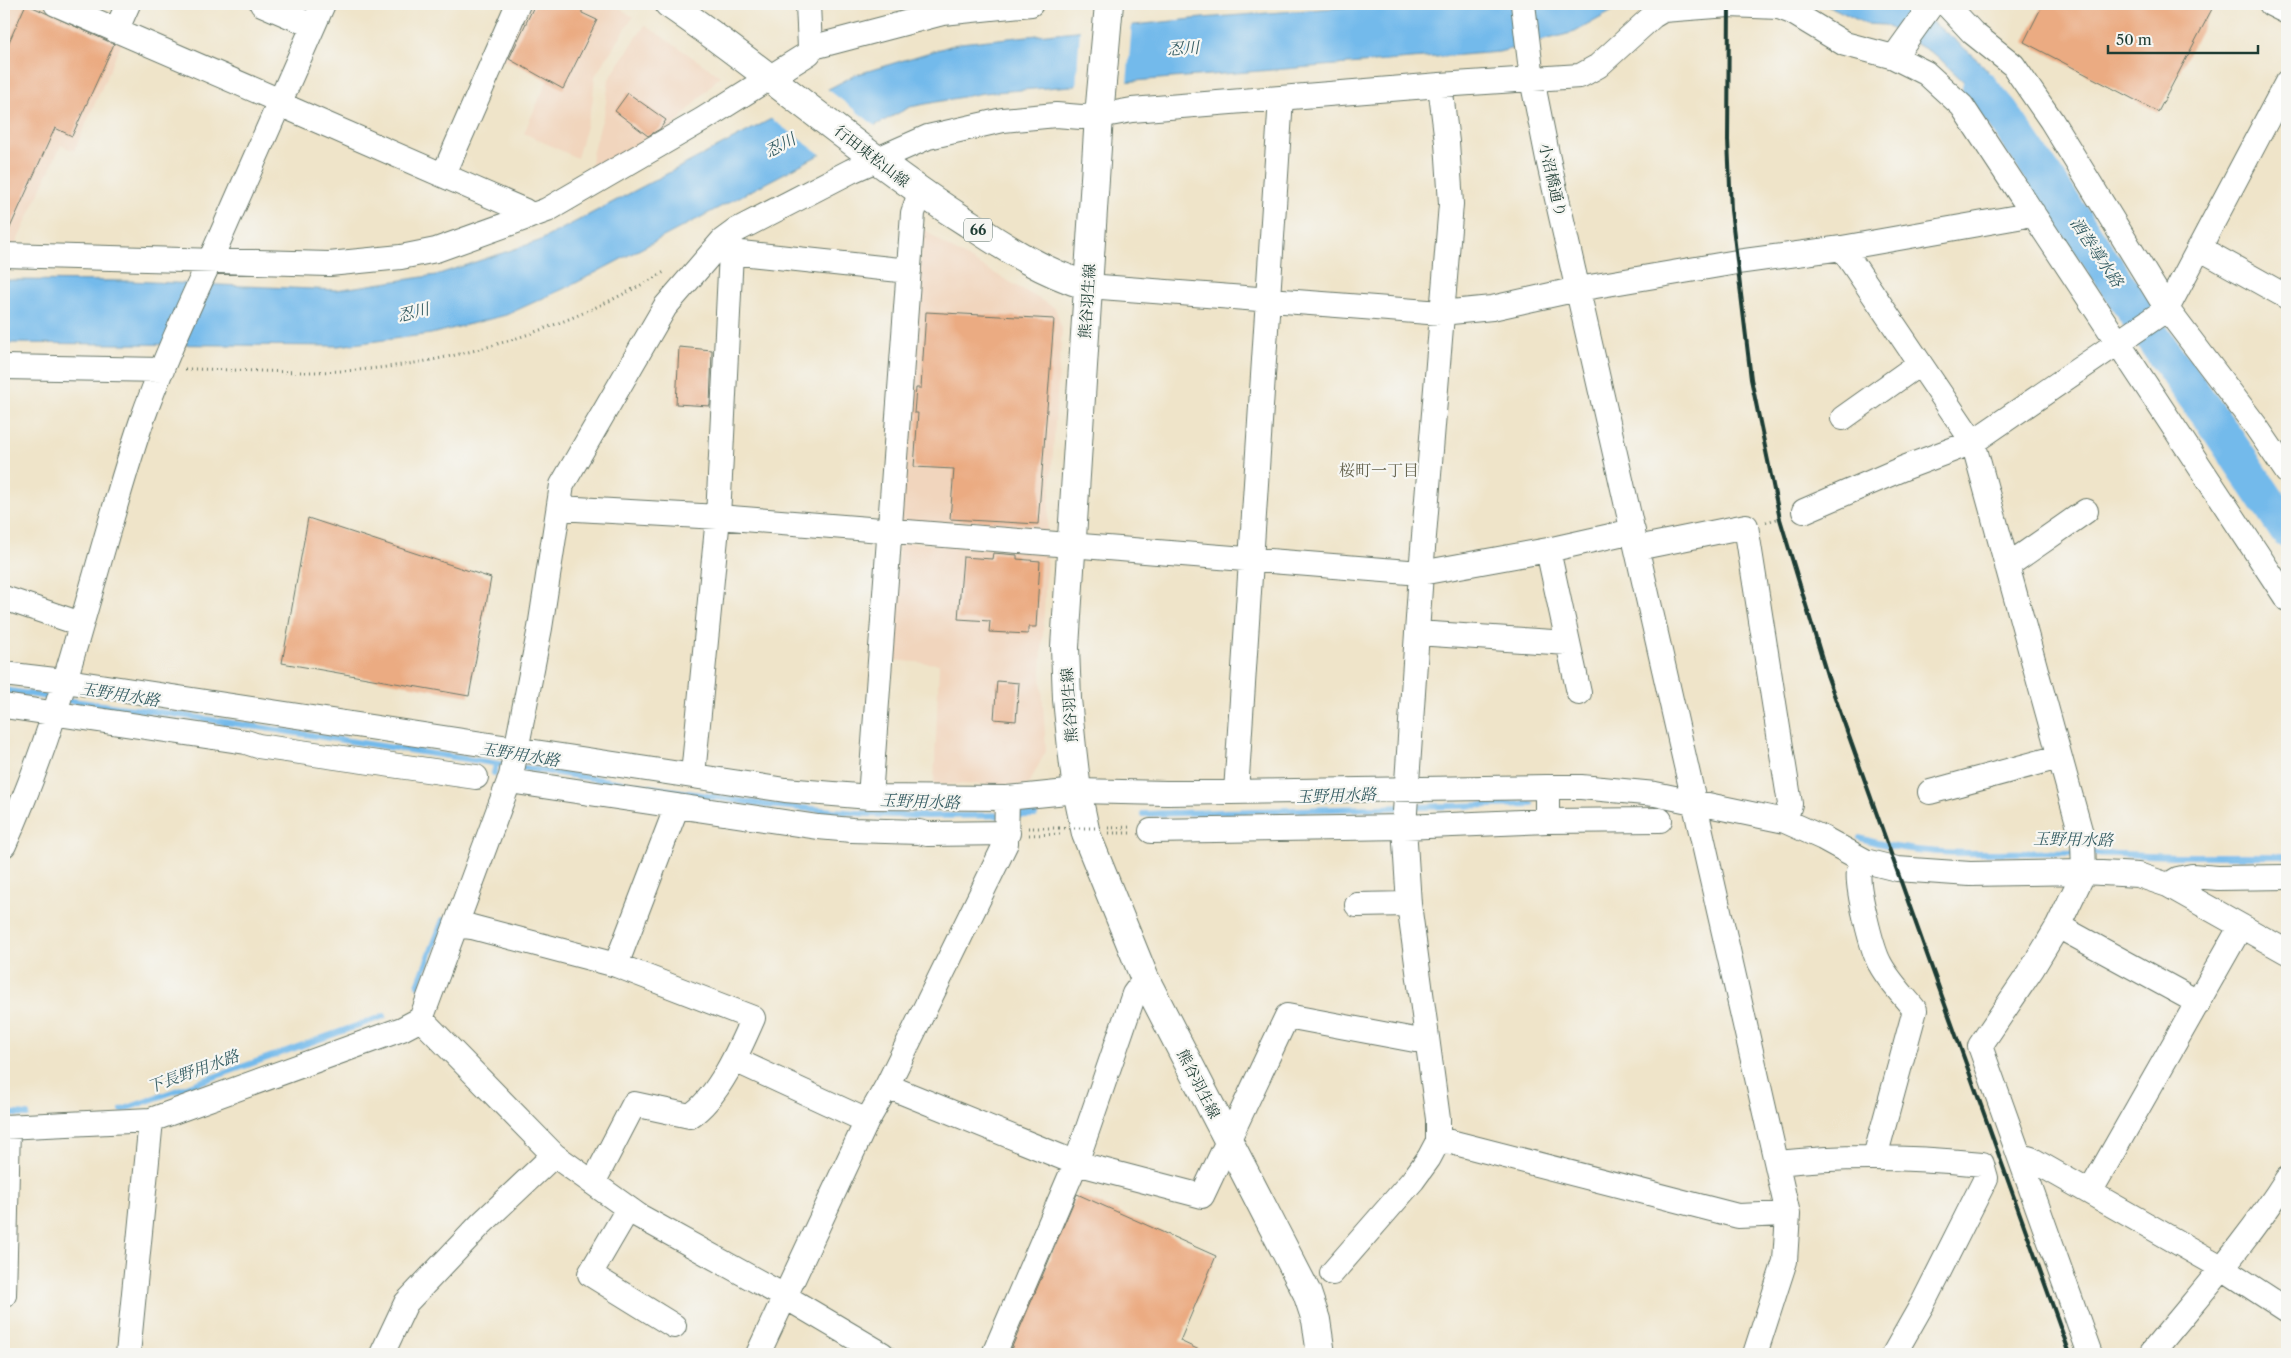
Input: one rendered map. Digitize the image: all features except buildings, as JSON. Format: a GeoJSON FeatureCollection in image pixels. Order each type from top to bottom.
{"type":"FeatureCollection","features":[{"type":"Feature","properties":{"kind":"main road","name":"行田東松山線"},"geometry":{"type":"LineString","coordinates":[[669,4],[920,193],[1025,259],[1059,277],[1088,286]]}},
{"type":"Feature","properties":{"kind":"main road","name":"熊谷羽生線"},"geometry":{"type":"LineString","coordinates":[[1109,4],[1099,109],[1066,655],[1067,699],[1077,791],[1086,834],[1144,979],[1307,1294],[1316,1320],[1321,1354]]}},
{"type":"Feature","properties":{"kind":"street"},"geometry":{"type":"LineString","coordinates":[[56,4],[280,102],[291,109],[444,174],[525,211],[528,217]]}},
{"type":"Feature","properties":{"kind":"street"},"geometry":{"type":"LineString","coordinates":[[116,31],[128,4]]}},
{"type":"Feature","properties":{"kind":"street"},"geometry":{"type":"LineString","coordinates":[[262,4],[313,26]]}},
{"type":"Feature","properties":{"kind":"street"},"geometry":{"type":"LineString","coordinates":[[4,844],[33,777],[60,698],[141,423],[170,366],[207,266],[323,4]]}},
{"type":"Feature","properties":{"kind":"street"},"geometry":{"type":"LineString","coordinates":[[444,174],[518,4]]}},
{"type":"Feature","properties":{"kind":"street"},"geometry":{"type":"LineString","coordinates":[[4,255],[207,266],[329,264],[401,257],[436,250],[547,210],[584,191],[775,82],[809,53],[808,4]]}},
{"type":"Feature","properties":{"kind":"street"},"geometry":{"type":"LineString","coordinates":[[810,48],[943,13],[1031,4]]}},
{"type":"Feature","properties":{"kind":"street","name":"小沼橋通り"},"geometry":{"type":"LineString","coordinates":[[1524,4],[1531,75],[1788,1214],[1785,1261],[1755,1354]]}},
{"type":"Feature","properties":{"kind":"street"},"geometry":{"type":"LineString","coordinates":[[2271,4],[2287,12]]}},
{"type":"Feature","properties":{"kind":"street"},"geometry":{"type":"LineString","coordinates":[[4,1295],[6,1127],[150,1120],[402,1029],[421,1019],[457,925],[513,766],[562,485],[665,308],[726,246],[737,230],[873,157],[928,137],[1003,120],[1056,115],[1081,117],[1099,109],[1132,110],[1440,85],[1531,75],[1580,76],[1598,66],[1653,16],[1663,10],[1729,5],[1779,7],[1792,12],[1845,44],[1899,48],[1962,106],[2033,213],[2123,338],[2287,599]]}},
{"type":"Feature","properties":{"kind":"street"},"geometry":{"type":"LineString","coordinates":[[1899,48],[1935,5],[2013,65],[2051,120],[2162,313],[2255,425],[2287,472]]}},
{"type":"Feature","properties":{"kind":"street"},"geometry":{"type":"LineString","coordinates":[[1804,511],[1840,494],[1972,442],[2162,313],[2199,248],[2287,82]]}},
{"type":"Feature","properties":{"kind":"street"},"geometry":{"type":"LineString","coordinates":[[1332,1273],[1413,1180],[1438,1141],[1438,1119],[1409,904],[1405,808],[1421,573],[1451,204],[1451,181],[1440,85]]}},
{"type":"Feature","properties":{"kind":"street"},"geometry":{"type":"LineString","coordinates":[[1236,792],[1281,98]]}},
{"type":"Feature","properties":{"kind":"street"},"geometry":{"type":"LineString","coordinates":[[870,797],[888,532],[913,213],[920,193]]}},
{"type":"Feature","properties":{"kind":"street"},"geometry":{"type":"LineString","coordinates":[[1088,286],[1441,313],[1492,308],[1578,289],[1762,258],[1842,248],[2033,213]]}},
{"type":"Feature","properties":{"kind":"street"},"geometry":{"type":"LineString","coordinates":[[726,246],[909,271]]}},
{"type":"Feature","properties":{"kind":"street"},"geometry":{"type":"LineString","coordinates":[[693,775],[718,517],[726,246]]}},
{"type":"Feature","properties":{"kind":"street"},"geometry":{"type":"LineString","coordinates":[[1842,248],[1966,430],[1972,442],[2059,757],[2083,857],[2058,926],[2032,970],[1980,1046],[2021,1156],[2090,1354]]}},
{"type":"Feature","properties":{"kind":"street"},"geometry":{"type":"LineString","coordinates":[[2199,248],[2286,294]]}},
{"type":"Feature","properties":{"kind":"street"},"geometry":{"type":"LineString","coordinates":[[1843,418],[1920,364]]}},
{"type":"Feature","properties":{"kind":"street"},"geometry":{"type":"LineString","coordinates":[[4,367],[170,366]]}},
{"type":"Feature","properties":{"kind":"street"},"geometry":{"type":"LineString","coordinates":[[558,508],[718,517],[1421,573],[1548,550],[1746,526],[1790,804],[1786,821]]}},
{"type":"Feature","properties":{"kind":"street"},"geometry":{"type":"LineString","coordinates":[[2007,566],[2086,511]]}},
{"type":"Feature","properties":{"kind":"street"},"geometry":{"type":"LineString","coordinates":[[1548,550],[1579,693]]}},
{"type":"Feature","properties":{"kind":"street"},"geometry":{"type":"LineString","coordinates":[[4,598],[81,624]]}},
{"type":"Feature","properties":{"kind":"street"},"geometry":{"type":"LineString","coordinates":[[1417,633],[1568,643]]}},
{"type":"Feature","properties":{"kind":"street"},"geometry":{"type":"LineString","coordinates":[[4,674],[60,698],[476,777]]}},
{"type":"Feature","properties":{"kind":"street"},"geometry":{"type":"LineString","coordinates":[[4,706],[60,698],[513,766],[677,806],[778,807],[870,797],[1007,800],[1077,791],[1236,792],[1547,821],[1660,820]]}},
{"type":"Feature","properties":{"kind":"street"},"geometry":{"type":"LineString","coordinates":[[1930,792],[2059,757]]}},
{"type":"Feature","properties":{"kind":"street"},"geometry":{"type":"LineString","coordinates":[[513,766],[693,775],[778,807],[852,830],[927,834],[1017,831]]}},
{"type":"Feature","properties":{"kind":"street"},"geometry":{"type":"LineString","coordinates":[[1547,787],[1547,821]]}},
{"type":"Feature","properties":{"kind":"street"},"geometry":{"type":"LineString","coordinates":[[1145,829],[1235,830],[1547,787],[1581,787],[1655,794],[1786,821],[1823,838],[1865,861],[1897,869],[1970,874],[2083,857],[2168,885],[2287,952]]}},
{"type":"Feature","properties":{"kind":"street"},"geometry":{"type":"LineString","coordinates":[[1007,800],[1017,831]]}},
{"type":"Feature","properties":{"kind":"street"},"geometry":{"type":"LineString","coordinates":[[616,965],[677,806]]}},
{"type":"Feature","properties":{"kind":"street"},"geometry":{"type":"LineString","coordinates":[[758,1354],[867,1121],[887,1086],[1006,843],[1017,831]]}},
{"type":"Feature","properties":{"kind":"street"},"geometry":{"type":"LineString","coordinates":[[1865,861],[1860,870],[1859,881],[1865,917],[1878,963],[1915,1010],[1875,1158]]}},
{"type":"Feature","properties":{"kind":"street"},"geometry":{"type":"LineString","coordinates":[[2168,885],[2178,879],[2192,876],[2287,877]]}},
{"type":"Feature","properties":{"kind":"street"},"geometry":{"type":"LineString","coordinates":[[1357,905],[1409,904]]}},
{"type":"Feature","properties":{"kind":"street"},"geometry":{"type":"LineString","coordinates":[[457,925],[482,929],[616,965],[753,1018],[735,1060],[700,1110],[690,1116],[634,1104],[593,1184]]}},
{"type":"Feature","properties":{"kind":"street"},"geometry":{"type":"LineString","coordinates":[[2058,926],[2199,1003]]}},
{"type":"Feature","properties":{"kind":"street"},"geometry":{"type":"LineString","coordinates":[[2090,1192],[2241,926]]}},
{"type":"Feature","properties":{"kind":"street"},"geometry":{"type":"LineString","coordinates":[[994,1354],[1076,1163],[1134,994],[1144,979]]}},
{"type":"Feature","properties":{"kind":"street"},"geometry":{"type":"LineString","coordinates":[[887,1086],[1076,1163],[1202,1196],[1287,1016],[1415,1040],[1428,1040]]}},
{"type":"Feature","properties":{"kind":"street"},"geometry":{"type":"LineString","coordinates":[[421,1019],[554,1155],[593,1184],[628,1209],[784,1296],[882,1354]]}},
{"type":"Feature","properties":{"kind":"street"},"geometry":{"type":"LineString","coordinates":[[735,1060],[867,1121]]}},
{"type":"Feature","properties":{"kind":"street"},"geometry":{"type":"LineString","coordinates":[[128,1354],[150,1120]]}},
{"type":"Feature","properties":{"kind":"street"},"geometry":{"type":"LineString","coordinates":[[1438,1141],[1451,1142],[1738,1216],[1788,1214]]}},
{"type":"Feature","properties":{"kind":"street"},"geometry":{"type":"LineString","coordinates":[[382,1354],[406,1303],[481,1224],[554,1155]]}},
{"type":"Feature","properties":{"kind":"street"},"geometry":{"type":"LineString","coordinates":[[2021,1156],[2031,1159],[2221,1267],[2287,1310]]}},
{"type":"Feature","properties":{"kind":"street"},"geometry":{"type":"LineString","coordinates":[[1778,1163],[1825,1158],[1875,1158],[1936,1159],[1982,1164],[1986,1178],[1923,1303],[1894,1354]]}},
{"type":"Feature","properties":{"kind":"street"},"geometry":{"type":"LineString","coordinates":[[2151,1354],[2221,1267],[2287,1179]]}},
{"type":"Feature","properties":{"kind":"street"},"geometry":{"type":"LineString","coordinates":[[628,1209],[590,1274],[674,1326]]}},
{"type":"Feature","properties":{"kind":"path"},"geometry":{"type":"LineString","coordinates":[[170,366],[340,371],[408,365],[447,358],[495,346],[545,329],[674,267]]}},
{"type":"Feature","properties":{"kind":"path"},"geometry":{"type":"LineString","coordinates":[[1746,526],[1804,511]]}},
{"type":"Feature","properties":{"kind":"path"},"geometry":{"type":"LineString","coordinates":[[1017,831],[1145,829]]}},
{"type":"Feature","properties":{"kind":"path"},"geometry":{"type":"LineString","coordinates":[[1104,833],[1145,829]]}},
{"type":"Feature","properties":{"kind":"path"},"geometry":{"type":"LineString","coordinates":[[1017,831],[1066,834]]}},
{"type":"Feature","properties":{"kind":"shaded area"},"geometry":{"type":"Polygon","coordinates":[[[4,4],[37,4],[122,42],[74,151],[61,145],[13,250],[4,250],[4,4]]]}},
{"type":"Feature","properties":{"kind":"shaded area"},"geometry":{"type":"Polygon","coordinates":[[[524,4],[613,4],[633,17],[595,76],[592,105],[577,158],[524,133],[548,79],[500,58],[524,4]]]}},
{"type":"Feature","properties":{"kind":"shaded area"},"geometry":{"type":"Polygon","coordinates":[[[645,25],[720,76],[665,135],[590,180],[592,154],[605,110],[609,79],[645,25]]]}},
{"type":"Feature","properties":{"kind":"shaded area"},"geometry":{"type":"Polygon","coordinates":[[[923,228],[945,245],[1055,308],[1062,329],[1047,534],[904,524],[899,519],[923,228]]]}},
{"type":"Feature","properties":{"kind":"shaded area"},"geometry":{"type":"Polygon","coordinates":[[[899,542],[1047,553],[1041,672],[1046,751],[1028,785],[934,784],[939,664],[891,660],[899,542]]]}},
{"type":"Feature","properties":{"kind":"water","name":"忍川"},"geometry":{"type":"Polygon","coordinates":[[[1388,4],[1625,4],[1575,32],[1499,52],[983,93],[910,107],[574,284],[506,315],[431,334],[338,346],[4,343],[4,280],[128,281],[336,290],[436,275],[539,241],[855,75],[960,43],[1202,18],[1388,4]]]}},
{"type":"Feature","properties":{"kind":"water"},"geometry":{"type":"Polygon","coordinates":[[[1825,4],[1908,4],[1954,39],[1983,65],[2007,100],[2002,107],[2011,126],[1992,110],[1988,112],[1965,83],[1937,56],[1885,25],[1866,24],[1825,4]]]}},
{"type":"Feature","properties":{"kind":"pier"},"geometry":{"type":"Polygon","coordinates":[[[1132,23],[1127,84],[1076,88],[1080,28],[1132,23]]]}},
{"type":"Feature","properties":{"kind":"pier"},"geometry":{"type":"Polygon","coordinates":[[[826,88],[877,127],[823,156],[770,118],[826,88]]]}},
{"type":"Feature","properties":{"kind":"waterway","name":"酒巻導水路"},"geometry":{"type":"LineString","coordinates":[[1980,88],[2001,112],[2160,348],[2221,432],[2287,530]]}},
{"type":"Feature","properties":{"kind":"waterway","name":"玉野用水路"},"geometry":{"type":"LineString","coordinates":[[4,690],[54,698]]}},
{"type":"Feature","properties":{"kind":"waterway","name":"玉野用水路"},"geometry":{"type":"LineString","coordinates":[[64,700],[173,714],[767,805],[870,814],[925,816],[1035,815]]}},
{"type":"Feature","properties":{"kind":"waterway","name":"下長野用水路"},"geometry":{"type":"LineString","coordinates":[[494,773],[496,765]]}},
{"type":"Feature","properties":{"kind":"waterway","name":"玉野用水路"},"geometry":{"type":"LineString","coordinates":[[1143,814],[1531,804]]}},
{"type":"Feature","properties":{"kind":"waterway","name":"玉野用水路"},"geometry":{"type":"LineString","coordinates":[[1860,838],[1913,850],[1940,852],[2079,853]]}},
{"type":"Feature","properties":{"kind":"waterway","name":"玉野用水路"},"geometry":{"type":"LineString","coordinates":[[2089,853],[2175,856],[2287,856]]}},
{"type":"Feature","properties":{"kind":"waterway","name":"下長野用水路"},"geometry":{"type":"LineString","coordinates":[[418,985],[443,920]]}},
{"type":"Feature","properties":{"kind":"waterway","name":"下長野用水路"},"geometry":{"type":"LineString","coordinates":[[122,1110],[384,1016]]}},
{"type":"Feature","properties":{"kind":"waterway","name":"下長野用水路"},"geometry":{"type":"LineString","coordinates":[[4,1113],[27,1115]]}},
{"type":"Feature","properties":{"kind":"railway"},"geometry":{"type":"LineString","coordinates":[[1729,4],[1728,140],[1731,210],[1751,379],[1780,519],[1827,675],[2070,1354]]}},
{"type":"Feature","properties":{"kind":"district","name":"桜町一丁目"},"geometry":{"type":"Point","coordinates":[1379,470]}}]}
